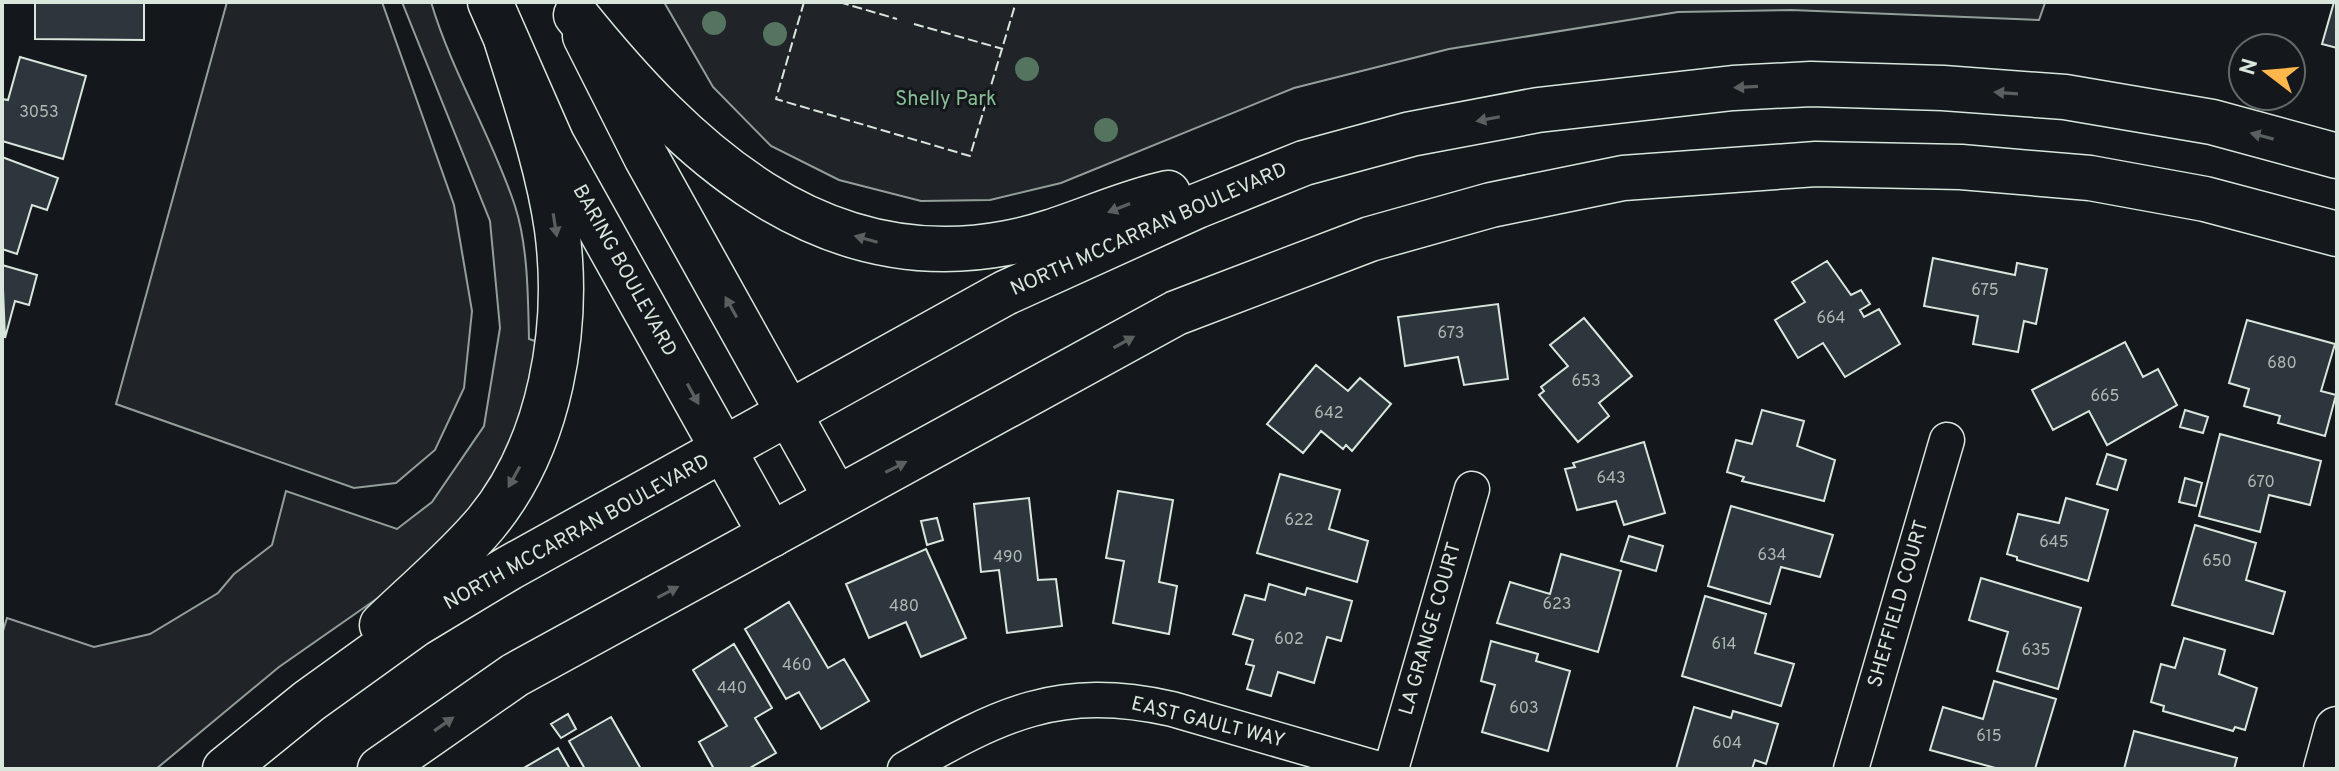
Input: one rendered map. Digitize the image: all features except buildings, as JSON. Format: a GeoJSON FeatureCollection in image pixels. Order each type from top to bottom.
{"type":"FeatureCollection","features":[{"type":"Feature","properties":{"kind":"main road","name":"BARING BOULEVARD"},"geometry":{"type":"LineString","coordinates":[[490,2],[552,143],[771,535]]}},
{"type":"Feature","properties":{"kind":"main road"},"geometry":{"type":"LineString","coordinates":[[573,8],[631,83],[693,143],[739,179],[813,222],[877,242],[936,250],[1003,244],[1056,233],[1140,199],[1304,163]]}},
{"type":"Feature","properties":{"kind":"main road"},"geometry":{"type":"LineString","coordinates":[[573,8],[646,157],[836,498]]}},
{"type":"Feature","properties":{"kind":"main road"},"geometry":{"type":"LineString","coordinates":[[309,701],[486,523],[521,465],[549,392],[559,321],[557,230],[534,130],[507,42]]}},
{"type":"Feature","properties":{"kind":"main road","name":"NORTH MCCARRAN BOULEVARD"},"geometry":{"type":"LineString","coordinates":[[225,769],[309,701],[429,616],[724,450],[1005,293],[1197,206],[1304,163],[1411,134],[1538,110],[1733,88],[1811,84],[1943,88],[2065,97],[2212,122],[2337,156]]}},
{"type":"Feature","properties":{"kind":"main road"},"geometry":{"type":"LineString","coordinates":[[380,769],[515,675],[1176,313],[1370,239],[1491,205],[1623,178],[1816,164],[1961,167],[2090,178],[2191,196],[2337,234]]}},
{"type":"Feature","properties":{"kind":"main road"},"geometry":{"type":"LineString","coordinates":[[2326,769],[2337,729]]}},
{"type":"Feature","properties":{"kind":"street","name":"SHEFFIELD COURT"},"geometry":{"type":"LineString","coordinates":[[1851,769],[1947,440]]}},
{"type":"Feature","properties":{"kind":"street","name":"LA GRANGE COURT"},"geometry":{"type":"LineString","coordinates":[[1391,769],[1472,489]]}},
{"type":"Feature","properties":{"kind":"street","name":"EAST GAULT WAY"},"geometry":{"type":"LineString","coordinates":[[905,769],[982,724],[1035,706],[1088,699],[1139,702],[1172,709],[1379,769]]}},
{"type":"Feature","properties":{"kind":"green space"},"geometry":{"type":"Polygon","coordinates":[[[227,2],[382,2],[454,205],[472,311],[464,388],[435,450],[396,483],[354,488],[116,404],[227,2]]]}},
{"type":"Feature","properties":{"kind":"green space"},"geometry":{"type":"Polygon","coordinates":[[[402,2],[431,2],[450,54],[506,180],[523,238],[529,339],[538,342],[529,391],[505,458],[487,492],[446,541],[385,593],[279,667],[156,769],[2,769],[2,634],[7,618],[94,647],[150,634],[218,593],[234,574],[272,545],[286,491],[397,529],[432,502],[484,426],[500,328],[490,221],[402,2]]]}},
{"type":"Feature","properties":{"kind":"green space","name":"Shelly Park"},"geometry":{"type":"Polygon","coordinates":[[[664,2],[2045,3],[2039,20],[1791,10],[1678,12],[1449,49],[1294,88],[1061,183],[990,200],[921,201],[839,180],[771,146],[713,87],[664,2]]]}},
{"type":"Feature","properties":{"kind":"fence"},"geometry":{"type":"LineString","coordinates":[[804,2],[776,99],[970,156],[1016,2]]}},
{"type":"Feature","properties":{"kind":"fence"},"geometry":{"type":"LineString","coordinates":[[839,2],[897,19]]}},
{"type":"Feature","properties":{"kind":"fence"},"geometry":{"type":"LineString","coordinates":[[914,24],[1003,49]]}}]}
